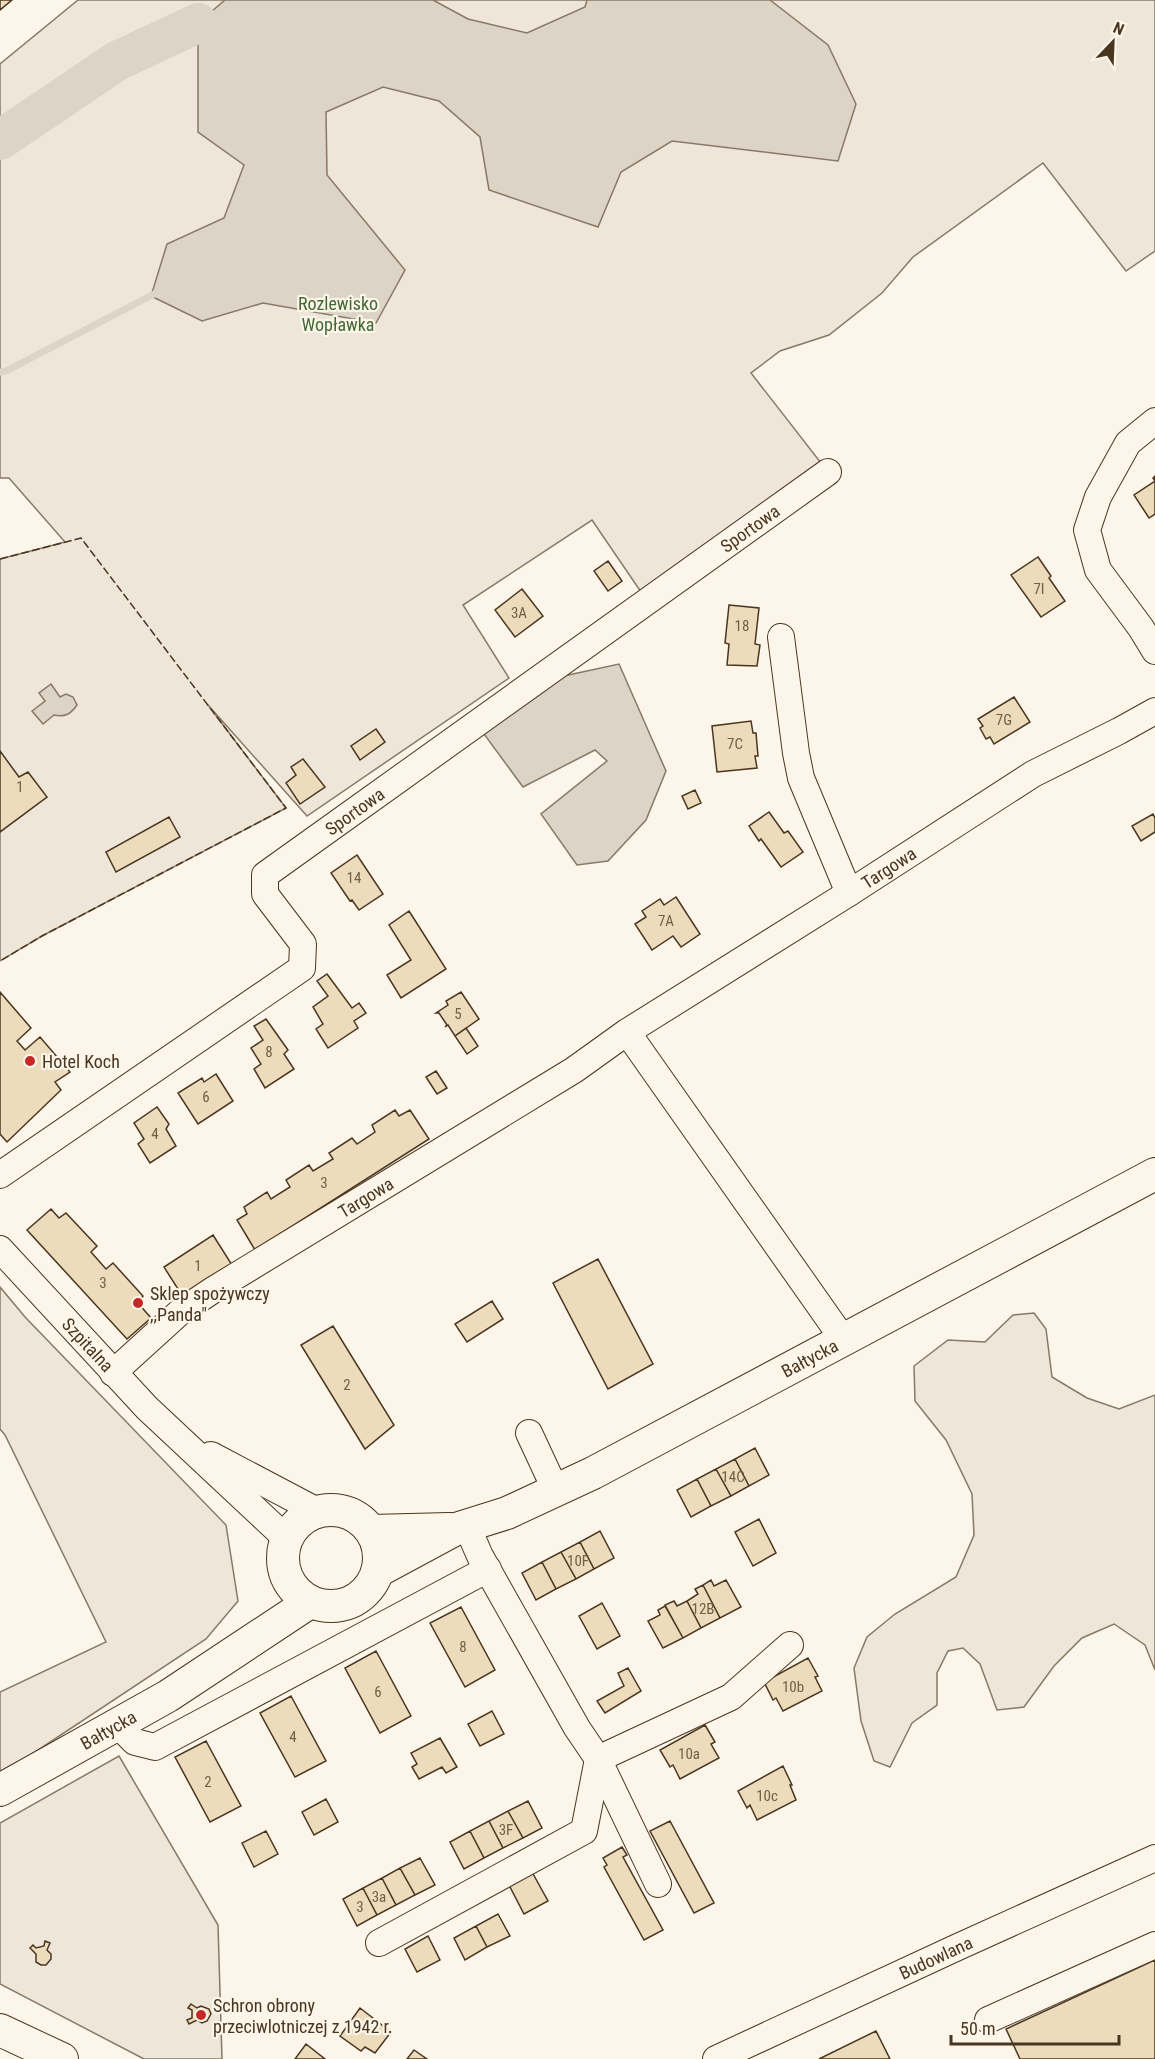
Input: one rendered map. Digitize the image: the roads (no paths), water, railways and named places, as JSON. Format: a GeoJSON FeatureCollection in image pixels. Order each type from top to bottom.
{"type":"FeatureCollection","features":[{"type":"Feature","properties":{"kind":"main road","name":"Bałtycka"},"geometry":{"type":"LineString","coordinates":[[378,1570],[461,1528],[507,1513],[556,1491],[1155,1173]]}},
{"type":"Feature","properties":{"kind":"main road"},"geometry":{"type":"LineString","coordinates":[[334,1510],[361,1521],[371,1531],[380,1557],[373,1584],[363,1595],[351,1603],[323,1606],[299,1591],[283,1559],[287,1539],[300,1521],[320,1512],[334,1510]]}},
{"type":"Feature","properties":{"kind":"main road","name":"Bałtycka"},"geometry":{"type":"LineString","coordinates":[[371,1531],[461,1528]]}},
{"type":"Feature","properties":{"kind":"main road","name":"Bałtycka"},"geometry":{"type":"LineString","coordinates":[[0,1790],[216,1665],[299,1591]]}},
{"type":"Feature","properties":{"kind":"main road"},"geometry":{"type":"LineString","coordinates":[[1,2030],[62,2059]]}},
{"type":"Feature","properties":{"kind":"street"},"geometry":{"type":"LineString","coordinates":[[1155,421],[1128,443],[1098,497],[1087,530],[1098,570],[1155,651]]}},
{"type":"Feature","properties":{"kind":"street","name":"Sportowa"},"geometry":{"type":"LineString","coordinates":[[0,1175],[302,968],[303,944],[265,894],[265,875],[828,472]]}},
{"type":"Feature","properties":{"kind":"street"},"geometry":{"type":"LineString","coordinates":[[781,637],[801,777],[849,893]]}},
{"type":"Feature","properties":{"kind":"street","name":"Targowa"},"geometry":{"type":"LineString","coordinates":[[113,1373],[180,1312],[213,1290],[574,1070],[627,1032],[1033,774],[1155,711]]}},
{"type":"Feature","properties":{"kind":"street"},"geometry":{"type":"LineString","coordinates":[[627,1032],[843,1339]]}},
{"type":"Feature","properties":{"kind":"street","name":"Szpitalna"},"geometry":{"type":"LineString","coordinates":[[0,1250],[147,1408],[287,1539]]}},
{"type":"Feature","properties":{"kind":"street"},"geometry":{"type":"LineString","coordinates":[[529,1433],[556,1491]]}},
{"type":"Feature","properties":{"kind":"street","name":"Szpitalna"},"geometry":{"type":"LineString","coordinates":[[180,1438],[320,1512]]}},
{"type":"Feature","properties":{"kind":"street"},"geometry":{"type":"LineString","coordinates":[[461,1528],[488,1569],[577,1728],[598,1759],[658,1884]]}},
{"type":"Feature","properties":{"kind":"street"},"geometry":{"type":"LineString","coordinates":[[117,1724],[135,1742],[155,1747],[488,1569]]}},
{"type":"Feature","properties":{"kind":"street"},"geometry":{"type":"LineString","coordinates":[[598,1759],[731,1697],[789,1645]]}},
{"type":"Feature","properties":{"kind":"street"},"geometry":{"type":"LineString","coordinates":[[379,1943],[584,1831],[598,1759]]}},
{"type":"Feature","properties":{"kind":"street","name":"Budowlana"},"geometry":{"type":"LineString","coordinates":[[716,2059],[1155,1858]]}},
{"type":"Feature","properties":{"kind":"street"},"geometry":{"type":"LineString","coordinates":[[988,2020],[1155,1945]]}},
{"type":"Feature","properties":{"kind":"waterway"},"geometry":{"type":"LineString","coordinates":[[0,140],[117,61],[198,23]]}},
{"type":"Feature","properties":{"kind":"waterway"},"geometry":{"type":"LineString","coordinates":[[0,372],[6,371],[158,292]]}},
{"type":"Feature","properties":{"kind":"place","name":"Hotel Koch"},"geometry":{"type":"Point","coordinates":[30,1061]}},
{"type":"Feature","properties":{"kind":"place","name":"Sklep spożywczy ,,Panda\""},"geometry":{"type":"Point","coordinates":[138,1303]}},
{"type":"Feature","properties":{"kind":"place","name":"Schron obrony przeciwlotniczej z 1942 r."},"geometry":{"type":"Point","coordinates":[201,2015]}},
{"type":"Feature","properties":{"kind":"park label","name":"Rozlewisko Wopławka"},"geometry":{"type":"Point","coordinates":[338,313]}}]}
